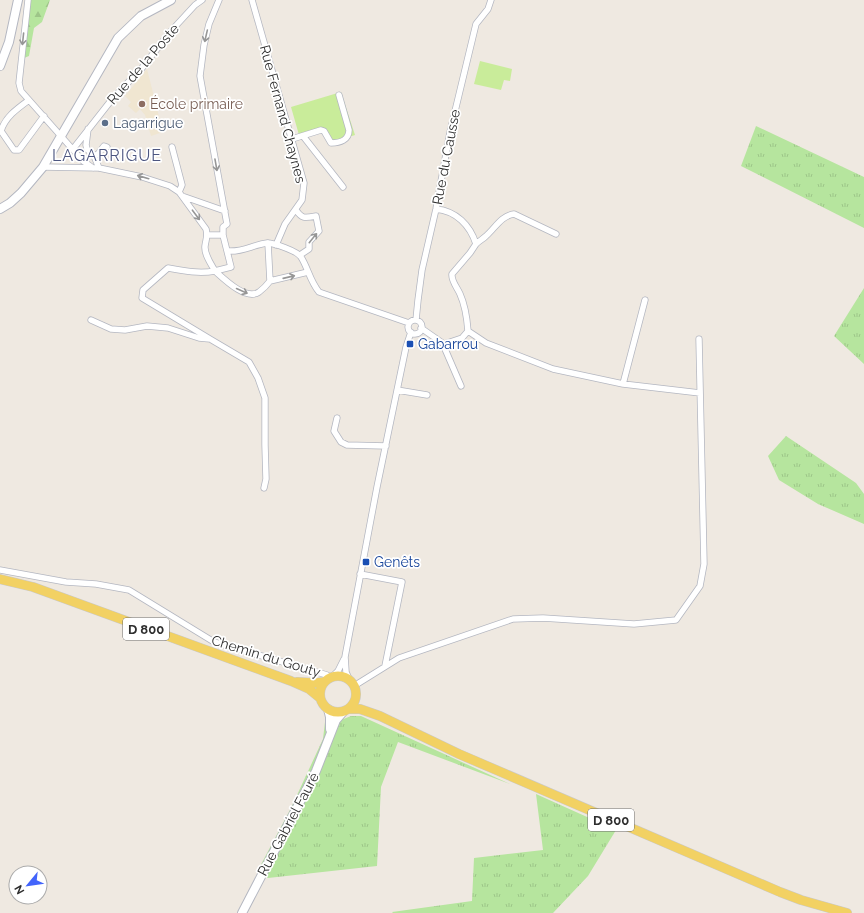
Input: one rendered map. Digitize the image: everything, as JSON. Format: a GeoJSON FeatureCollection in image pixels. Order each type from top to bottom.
{"type":"FeatureCollection","features":[{"type":"Feature","properties":{"kind":"main road","name":"D 800"},"geometry":{"type":"LineString","coordinates":[[0,579],[33,587],[291,681],[309,689],[320,698]]}},
{"type":"Feature","properties":{"kind":"main road"},"geometry":{"type":"LineString","coordinates":[[338,676],[353,686],[355,700],[346,710],[337,712],[328,709],[320,698],[320,692],[329,679],[338,676]]}},
{"type":"Feature","properties":{"kind":"main road","name":"D 800"},"geometry":{"type":"LineString","coordinates":[[291,681],[315,683],[329,679]]}},
{"type":"Feature","properties":{"kind":"main road","name":"D 800"},"geometry":{"type":"LineString","coordinates":[[353,686],[360,700],[380,716]]}},
{"type":"Feature","properties":{"kind":"main road","name":"D 800"},"geometry":{"type":"LineString","coordinates":[[346,710],[358,709],[380,716],[460,754],[758,883],[801,900],[847,913]]}},
{"type":"Feature","properties":{"kind":"street"},"geometry":{"type":"LineString","coordinates":[[0,66],[9,42],[18,0]]}},
{"type":"Feature","properties":{"kind":"street"},"geometry":{"type":"LineString","coordinates":[[28,0],[19,83],[21,91],[83,161],[96,168]]}},
{"type":"Feature","properties":{"kind":"street"},"geometry":{"type":"LineString","coordinates":[[0,210],[21,193],[43,167],[118,38],[141,16],[171,0]]}},
{"type":"Feature","properties":{"kind":"street","name":"Rue de la Poste"},"geometry":{"type":"LineString","coordinates":[[73,150],[113,98],[142,68],[171,31],[195,5],[202,0]]}},
{"type":"Feature","properties":{"kind":"street"},"geometry":{"type":"LineString","coordinates":[[219,0],[208,24],[200,76],[225,211],[227,224],[223,227],[223,235],[231,267],[206,273],[189,272],[168,268],[143,290],[142,298],[249,362],[258,378],[265,398],[264,445],[266,479],[264,488]]}},
{"type":"Feature","properties":{"kind":"street","name":"Rue Fernand Chaynes"},"geometry":{"type":"LineString","coordinates":[[252,0],[304,183],[302,200],[286,224],[276,246]]}},
{"type":"Feature","properties":{"kind":"street","name":"Rue du Causse"},"geometry":{"type":"LineString","coordinates":[[416,320],[422,270],[436,209],[450,132],[476,24],[488,9],[491,0]]}},
{"type":"Feature","properties":{"kind":"street"},"geometry":{"type":"LineString","coordinates":[[292,139],[321,130],[331,143],[345,140],[349,135],[349,130],[339,95]]}},
{"type":"Feature","properties":{"kind":"street"},"geometry":{"type":"LineString","coordinates":[[29,100],[20,106],[3,122],[1,130],[14,150],[19,150],[44,116]]}},
{"type":"Feature","properties":{"kind":"street"},"geometry":{"type":"LineString","coordinates":[[88,129],[86,146],[94,156],[96,168]]}},
{"type":"Feature","properties":{"kind":"street"},"geometry":{"type":"LineString","coordinates":[[303,136],[343,187]]}},
{"type":"Feature","properties":{"kind":"street"},"geometry":{"type":"LineString","coordinates":[[94,156],[98,154],[104,146],[107,147]]}},
{"type":"Feature","properties":{"kind":"street"},"geometry":{"type":"LineString","coordinates":[[172,147],[182,185],[180,194]]}},
{"type":"Feature","properties":{"kind":"street"},"geometry":{"type":"LineString","coordinates":[[43,167],[96,168],[142,177],[170,186],[180,194],[206,229],[208,235],[204,248],[209,262],[215,271],[234,287],[250,294],[258,293],[270,281],[308,272]]}},
{"type":"Feature","properties":{"kind":"street"},"geometry":{"type":"LineString","coordinates":[[180,194],[225,211]]}},
{"type":"Feature","properties":{"kind":"street"},"geometry":{"type":"LineString","coordinates":[[436,209],[453,213],[472,233],[476,244]]}},
{"type":"Feature","properties":{"kind":"street"},"geometry":{"type":"LineString","coordinates":[[296,210],[300,216],[305,218],[316,216],[319,231],[309,242],[309,249],[300,255]]}},
{"type":"Feature","properties":{"kind":"street"},"geometry":{"type":"LineString","coordinates":[[444,344],[462,338],[468,331],[465,309],[460,294],[451,277],[476,244],[502,219],[508,215],[514,214],[556,234]]}},
{"type":"Feature","properties":{"kind":"street"},"geometry":{"type":"LineString","coordinates":[[208,235],[223,235]]}},
{"type":"Feature","properties":{"kind":"street"},"geometry":{"type":"LineString","coordinates":[[228,251],[238,251],[268,243],[296,252],[300,255],[313,284],[319,292],[409,323]]}},
{"type":"Feature","properties":{"kind":"street"},"geometry":{"type":"LineString","coordinates":[[268,243],[270,281]]}},
{"type":"Feature","properties":{"kind":"street"},"geometry":{"type":"LineString","coordinates":[[623,384],[645,300]]}},
{"type":"Feature","properties":{"kind":"street"},"geometry":{"type":"LineString","coordinates":[[91,320],[111,329],[125,330],[147,326],[168,328],[198,338],[210,339]]}},
{"type":"Feature","properties":{"kind":"street"},"geometry":{"type":"LineString","coordinates":[[409,323],[412,320],[420,322],[421,328],[444,344],[461,386]]}},
{"type":"Feature","properties":{"kind":"street"},"geometry":{"type":"LineString","coordinates":[[409,323],[409,329],[411,332],[406,347],[345,656],[346,672],[353,686],[399,658],[513,619],[543,618],[634,624],[676,620],[700,586],[704,564],[699,339]]}},
{"type":"Feature","properties":{"kind":"street"},"geometry":{"type":"LineString","coordinates":[[411,332],[417,333],[421,328]]}},
{"type":"Feature","properties":{"kind":"street"},"geometry":{"type":"LineString","coordinates":[[468,331],[486,343],[553,369],[623,384],[700,393]]}},
{"type":"Feature","properties":{"kind":"street"},"geometry":{"type":"LineString","coordinates":[[398,390],[427,395]]}},
{"type":"Feature","properties":{"kind":"street"},"geometry":{"type":"LineString","coordinates":[[337,418],[334,431],[341,442],[347,445],[386,446]]}},
{"type":"Feature","properties":{"kind":"street","name":"Chemin du Gouty"},"geometry":{"type":"LineString","coordinates":[[0,570],[66,582],[96,584],[129,590],[214,642],[326,675],[329,679]]}},
{"type":"Feature","properties":{"kind":"street"},"geometry":{"type":"LineString","coordinates":[[360,574],[402,582],[385,666]]}},
{"type":"Feature","properties":{"kind":"street"},"geometry":{"type":"LineString","coordinates":[[329,679],[338,671],[345,656]]}},
{"type":"Feature","properties":{"kind":"street","name":"Rue Gabriel Fauré"},"geometry":{"type":"LineString","coordinates":[[328,709],[330,717],[330,734]]}},
{"type":"Feature","properties":{"kind":"street","name":"Rue Gabriel Fauré"},"geometry":{"type":"LineString","coordinates":[[242,913],[316,772],[337,718],[346,710]]}},
{"type":"Feature","properties":{"kind":"shaded area","name":"École primaire"},"geometry":{"type":"Polygon","coordinates":[[[147,69],[163,132],[151,136],[145,115],[140,109],[136,113],[128,106],[131,102],[125,96],[147,69]]]}},
{"type":"Feature","properties":{"kind":"green space"},"geometry":{"type":"Polygon","coordinates":[[[31,0],[50,0],[42,22],[34,28],[29,56],[24,58],[31,0]]]}},
{"type":"Feature","properties":{"kind":"green space"},"geometry":{"type":"Polygon","coordinates":[[[480,61],[512,69],[510,81],[504,80],[501,90],[474,84],[480,61]]]}},
{"type":"Feature","properties":{"kind":"green space"},"geometry":{"type":"Polygon","coordinates":[[[341,92],[355,135],[333,142],[325,128],[299,135],[291,107],[341,92]]]}},
{"type":"Feature","properties":{"kind":"green space"},"geometry":{"type":"Polygon","coordinates":[[[756,126],[864,177],[864,228],[741,166],[756,126]]]}},
{"type":"Feature","properties":{"kind":"green space"},"geometry":{"type":"Polygon","coordinates":[[[864,288],[864,364],[834,336],[864,288]]]}},
{"type":"Feature","properties":{"kind":"green space"},"geometry":{"type":"Polygon","coordinates":[[[786,436],[856,483],[864,494],[864,524],[818,504],[779,480],[768,456],[786,436]]]}},
{"type":"Feature","properties":{"kind":"green space"},"geometry":{"type":"Polygon","coordinates":[[[351,716],[361,716],[510,784],[398,742],[381,787],[377,866],[268,878],[257,872],[291,808],[323,739],[325,722],[341,720],[351,716]]]}},
{"type":"Feature","properties":{"kind":"green space"},"geometry":{"type":"Polygon","coordinates":[[[536,794],[616,830],[588,876],[553,913],[392,912],[472,901],[474,858],[543,850],[536,794]]]}},
{"type":"Feature","properties":{"kind":"place","name":"École primaire"},"geometry":{"type":"Point","coordinates":[142,104]}},
{"type":"Feature","properties":{"kind":"place","name":"Lagarrigue"},"geometry":{"type":"Point","coordinates":[105,123]}},
{"type":"Feature","properties":{"kind":"place","name":"Gabarrou"},"geometry":{"type":"Point","coordinates":[410,344]}},
{"type":"Feature","properties":{"kind":"place","name":"Genêts"},"geometry":{"type":"Point","coordinates":[366,562]}},
{"type":"Feature","properties":{"kind":"district","name":"LAGARRIGUE"},"geometry":{"type":"Point","coordinates":[107,155]}}]}
